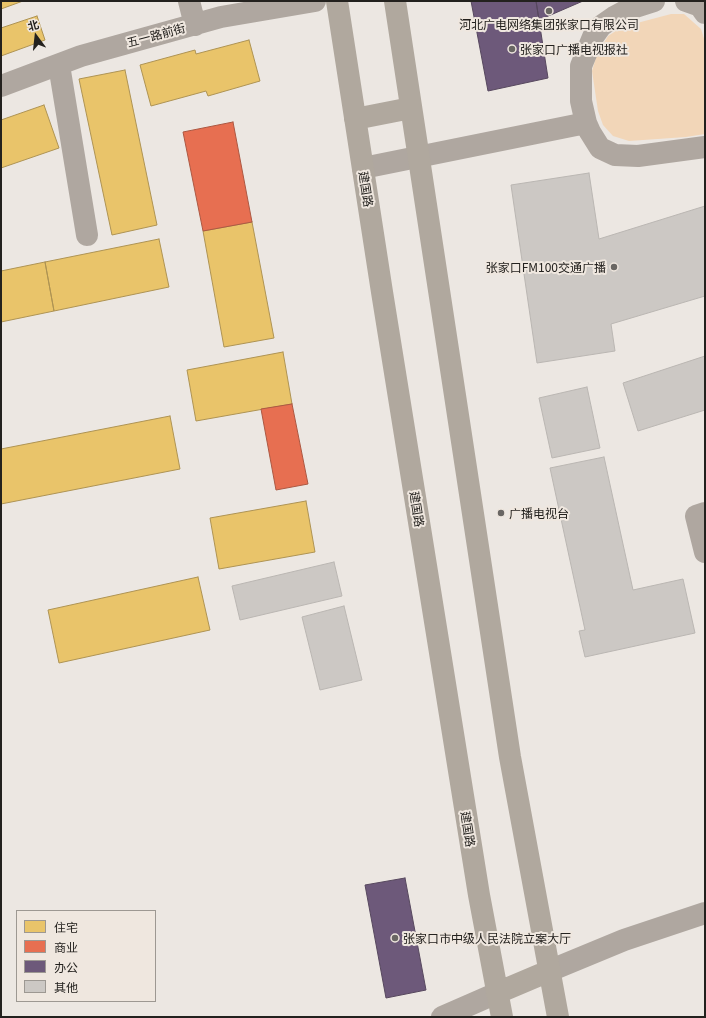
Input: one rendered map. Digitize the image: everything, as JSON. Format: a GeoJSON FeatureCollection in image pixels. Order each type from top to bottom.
{"type":"FeatureCollection","features":[{"type":"Feature","properties":{"kind":"main road","name":"建国路"},"geometry":{"type":"LineString","coordinates":[[337,1],[478,887],[502,1017]]}},
{"type":"Feature","properties":{"kind":"main road"},"geometry":{"type":"LineString","coordinates":[[395,1],[509,749],[558,1017]]}},
{"type":"Feature","properties":{"kind":"main road"},"geometry":{"type":"LineString","coordinates":[[355,119],[411,108]]}},
{"type":"Feature","properties":{"kind":"main road"},"geometry":{"type":"LineString","coordinates":[[497,993],[549,971]]}},
{"type":"Feature","properties":{"kind":"street"},"geometry":{"type":"LineString","coordinates":[[189,1],[195,24]]}},
{"type":"Feature","properties":{"kind":"street","name":"五一路前街"},"geometry":{"type":"LineString","coordinates":[[1,86],[81,56],[195,24],[221,17],[315,1]]}},
{"type":"Feature","properties":{"kind":"street"},"geometry":{"type":"LineString","coordinates":[[654,1],[614,17],[601,26],[593,37],[581,66],[581,102],[586,123],[600,148],[615,155],[638,156],[705,147]]}},
{"type":"Feature","properties":{"kind":"street"},"geometry":{"type":"LineString","coordinates":[[686,1],[700,6],[705,13]]}},
{"type":"Feature","properties":{"kind":"street"},"geometry":{"type":"LineString","coordinates":[[59,65],[87,235]]}},
{"type":"Feature","properties":{"kind":"street"},"geometry":{"type":"LineString","coordinates":[[363,168],[586,123]]}},
{"type":"Feature","properties":{"kind":"street"},"geometry":{"type":"LineString","coordinates":[[705,514],[696,516],[705,552]]}},
{"type":"Feature","properties":{"kind":"street"},"geometry":{"type":"LineString","coordinates":[[549,971],[624,940],[705,913]]}},
{"type":"Feature","properties":{"kind":"street"},"geometry":{"type":"LineString","coordinates":[[442,1017],[497,993]]}},
{"type":"Feature","properties":{"kind":"shaded area"},"geometry":{"type":"Polygon","coordinates":[[[671,14],[684,14],[701,29],[705,42],[705,134],[686,137],[629,141],[613,136],[603,125],[598,111],[592,71],[597,54],[608,36],[622,27],[671,14]]]}},
{"type":"Feature","properties":{"kind":"building: 住宅"},"geometry":{"type":"Polygon","coordinates":[[[1,1],[23,1],[1,9],[1,1]]]}},
{"type":"Feature","properties":{"kind":"building: 住宅"},"geometry":{"type":"Polygon","coordinates":[[[37,16],[45,40],[1,56],[1,28],[37,16]]]}},
{"type":"Feature","properties":{"kind":"building: 住宅"},"geometry":{"type":"Polygon","coordinates":[[[249,40],[260,81],[208,96],[206,91],[151,106],[140,65],[195,50],[196,54],[249,40]]]}},
{"type":"Feature","properties":{"kind":"building: 住宅"},"geometry":{"type":"Polygon","coordinates":[[[125,70],[157,225],[112,235],[79,79],[125,70]]]}},
{"type":"Feature","properties":{"kind":"building: 住宅"},"geometry":{"type":"Polygon","coordinates":[[[44,105],[59,148],[1,168],[1,120],[44,105]]]}},
{"type":"Feature","properties":{"kind":"building: 住宅"},"geometry":{"type":"Polygon","coordinates":[[[252,222],[274,338],[224,347],[203,231],[252,222]]]}},
{"type":"Feature","properties":{"kind":"building: 住宅"},"geometry":{"type":"Polygon","coordinates":[[[159,239],[169,287],[54,311],[45,262],[159,239]]]}},
{"type":"Feature","properties":{"kind":"building: 住宅"},"geometry":{"type":"Polygon","coordinates":[[[45,262],[54,311],[1,322],[1,271],[45,262]]]}},
{"type":"Feature","properties":{"kind":"building: 住宅"},"geometry":{"type":"Polygon","coordinates":[[[283,352],[292,404],[196,421],[187,370],[283,352]]]}},
{"type":"Feature","properties":{"kind":"building: 住宅"},"geometry":{"type":"Polygon","coordinates":[[[170,416],[180,469],[1,504],[1,449],[170,416]]]}},
{"type":"Feature","properties":{"kind":"building: 住宅"},"geometry":{"type":"Polygon","coordinates":[[[306,501],[315,552],[219,569],[210,518],[306,501]]]}},
{"type":"Feature","properties":{"kind":"building: 住宅"},"geometry":{"type":"Polygon","coordinates":[[[198,577],[210,630],[59,663],[48,610],[198,577]]]}},
{"type":"Feature","properties":{"kind":"building: 商业"},"geometry":{"type":"Polygon","coordinates":[[[233,122],[252,222],[203,231],[183,132],[233,122]]]}},
{"type":"Feature","properties":{"kind":"building: 商业"},"geometry":{"type":"Polygon","coordinates":[[[292,404],[308,484],[276,490],[261,409],[292,404]]]}},
{"type":"Feature","properties":{"kind":"building: 办公","name":"张家口广播电视报社"},"geometry":{"type":"Polygon","coordinates":[[[471,1],[536,1],[548,78],[488,91],[471,1]]]}},
{"type":"Feature","properties":{"kind":"building: 办公","name":"河北广电网络集团张家口有限公司"},"geometry":{"type":"Polygon","coordinates":[[[536,1],[583,1],[539,20],[536,1]]]}},
{"type":"Feature","properties":{"kind":"building: 办公","name":"张家口市中级人民法院立案大厅"},"geometry":{"type":"Polygon","coordinates":[[[405,878],[426,990],[386,998],[365,885],[405,878]]]}},
{"type":"Feature","properties":{"kind":"building: 其他","name":"张家口FM100交通广播"},"geometry":{"type":"Polygon","coordinates":[[[589,173],[599,239],[705,206],[705,296],[611,324],[615,351],[537,363],[511,185],[589,173]]]}},
{"type":"Feature","properties":{"kind":"building: 其他"},"geometry":{"type":"Polygon","coordinates":[[[705,356],[705,410],[638,431],[623,383],[705,356]]]}},
{"type":"Feature","properties":{"kind":"building: 其他"},"geometry":{"type":"Polygon","coordinates":[[[587,387],[600,448],[552,458],[539,398],[587,387]]]}},
{"type":"Feature","properties":{"kind":"building: 其他"},"geometry":{"type":"Polygon","coordinates":[[[604,457],[633,590],[683,579],[695,633],[585,657],[579,631],[585,630],[550,468],[604,457]]]}},
{"type":"Feature","properties":{"kind":"building: 其他"},"geometry":{"type":"Polygon","coordinates":[[[334,562],[342,596],[240,620],[232,586],[334,562]]]}},
{"type":"Feature","properties":{"kind":"building: 其他"},"geometry":{"type":"Polygon","coordinates":[[[344,606],[362,680],[320,690],[302,617],[344,606]]]}},
{"type":"Feature","properties":{"kind":"place","name":"河北广电网络集团张家口有限公司"},"geometry":{"type":"Point","coordinates":[549,11]}},
{"type":"Feature","properties":{"kind":"place","name":"张家口广播电视报社"},"geometry":{"type":"Point","coordinates":[512,49]}},
{"type":"Feature","properties":{"kind":"place","name":"张家口FM100交通广播"},"geometry":{"type":"Point","coordinates":[614,267]}},
{"type":"Feature","properties":{"kind":"place","name":"广播电视台"},"geometry":{"type":"Point","coordinates":[501,513]}},
{"type":"Feature","properties":{"kind":"place","name":"张家口市中级人民法院立案大厅"},"geometry":{"type":"Point","coordinates":[395,938]}}]}
